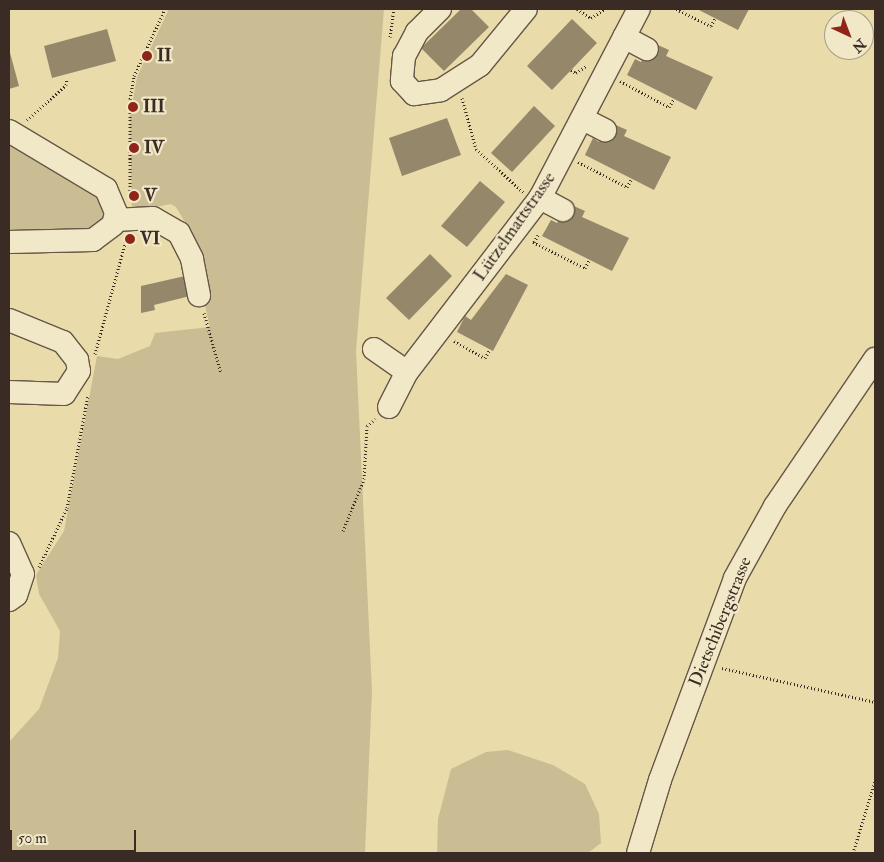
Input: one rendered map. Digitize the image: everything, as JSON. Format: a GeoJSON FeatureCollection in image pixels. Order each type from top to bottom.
{"type":"FeatureCollection","features":[{"type":"Feature","properties":{"kind":"street"},"geometry":{"type":"LineString","coordinates":[[440,9],[418,32],[404,56],[402,81],[414,94],[425,96],[457,81],[494,51],[526,9]]}},
{"type":"Feature","properties":{"kind":"street","name":"Lützelmattstrasse"},"geometry":{"type":"LineString","coordinates":[[389,407],[407,372],[437,332],[476,297],[583,118],[639,9]]}},
{"type":"Feature","properties":{"kind":"street"},"geometry":{"type":"LineString","coordinates":[[624,37],[647,49]]}},
{"type":"Feature","properties":{"kind":"street"},"geometry":{"type":"LineString","coordinates":[[583,118],[605,130]]}},
{"type":"Feature","properties":{"kind":"street"},"geometry":{"type":"LineString","coordinates":[[12,133],[106,189],[123,219]]}},
{"type":"Feature","properties":{"kind":"street"},"geometry":{"type":"LineString","coordinates":[[534,198],[563,210]]}},
{"type":"Feature","properties":{"kind":"street"},"geometry":{"type":"LineString","coordinates":[[9,242],[93,240],[104,236],[123,219],[164,222],[179,232],[192,259],[199,295]]}},
{"type":"Feature","properties":{"kind":"street"},"geometry":{"type":"LineString","coordinates":[[9,320],[63,342],[77,360],[78,370],[64,394],[9,392]]}},
{"type":"Feature","properties":{"kind":"street"},"geometry":{"type":"LineString","coordinates":[[374,349],[407,372]]}},
{"type":"Feature","properties":{"kind":"street","name":"Dietschibergstrasse"},"geometry":{"type":"LineString","coordinates":[[638,853],[660,780],[735,578],[775,506],[875,359]]}},
{"type":"Feature","properties":{"kind":"street"},"geometry":{"type":"LineString","coordinates":[[9,543],[22,565],[23,579],[9,600]]}},
{"type":"Feature","properties":{"kind":"path"},"geometry":{"type":"LineString","coordinates":[[93,364],[123,219],[130,98],[134,76],[165,9]]}},
{"type":"Feature","properties":{"kind":"path"},"geometry":{"type":"LineString","coordinates":[[578,9],[591,18],[605,9]]}},
{"type":"Feature","properties":{"kind":"path"},"geometry":{"type":"LineString","coordinates":[[676,9],[711,26],[715,18]]}},
{"type":"Feature","properties":{"kind":"path"},"geometry":{"type":"LineString","coordinates":[[571,70],[576,73],[585,67]]}},
{"type":"Feature","properties":{"kind":"path"},"geometry":{"type":"LineString","coordinates":[[12,133],[21,122],[30,120],[66,85],[67,79]]}},
{"type":"Feature","properties":{"kind":"path"},"geometry":{"type":"LineString","coordinates":[[457,81],[476,149],[534,198]]}},
{"type":"Feature","properties":{"kind":"path"},"geometry":{"type":"LineString","coordinates":[[619,81],[669,107],[674,99]]}},
{"type":"Feature","properties":{"kind":"path"},"geometry":{"type":"LineString","coordinates":[[578,161],[627,187],[632,178]]}},
{"type":"Feature","properties":{"kind":"path"},"geometry":{"type":"LineString","coordinates":[[515,232],[585,268],[589,260]]}},
{"type":"Feature","properties":{"kind":"path"},"geometry":{"type":"LineString","coordinates":[[199,295],[221,373]]}},
{"type":"Feature","properties":{"kind":"path"},"geometry":{"type":"LineString","coordinates":[[437,332],[485,358],[490,349]]}},
{"type":"Feature","properties":{"kind":"path"},"geometry":{"type":"LineString","coordinates":[[23,579],[41,566],[63,524],[89,390]]}},
{"type":"Feature","properties":{"kind":"path"},"geometry":{"type":"LineString","coordinates":[[343,531],[364,479],[367,426],[389,407]]}},
{"type":"Feature","properties":{"kind":"path"},"geometry":{"type":"LineString","coordinates":[[703,664],[875,702]]}},
{"type":"Feature","properties":{"kind":"path"},"geometry":{"type":"LineString","coordinates":[[852,853],[875,780]]}},
{"type":"Feature","properties":{"kind":"shaded area"},"geometry":{"type":"Polygon","coordinates":[[[169,9],[384,9],[356,351],[372,691],[365,853],[9,853],[9,742],[39,709],[58,658],[60,631],[39,594],[36,575],[64,531],[97,356],[118,359],[150,346],[155,333],[210,327],[186,224],[176,207],[171,204],[132,212],[130,116],[137,77],[169,9]]]}},
{"type":"Feature","properties":{"kind":"shaded area"},"geometry":{"type":"Polygon","coordinates":[[[9,139],[95,189],[108,213],[96,229],[9,236],[9,139]]]}},
{"type":"Feature","properties":{"kind":"shaded area"},"geometry":{"type":"Polygon","coordinates":[[[508,750],[553,765],[585,784],[599,814],[601,843],[588,853],[437,853],[438,819],[451,769],[486,752],[508,750]]]}},
{"type":"Feature","properties":{"kind":"building"},"geometry":{"type":"Polygon","coordinates":[[[461,9],[471,9],[489,27],[444,71],[421,48],[461,9]]]}},
{"type":"Feature","properties":{"kind":"building"},"geometry":{"type":"Polygon","coordinates":[[[697,9],[749,9],[738,30],[697,9]]]}},
{"type":"Feature","properties":{"kind":"building"},"geometry":{"type":"Polygon","coordinates":[[[572,19],[597,43],[552,90],[527,66],[572,19]]]}},
{"type":"Feature","properties":{"kind":"building"},"geometry":{"type":"Polygon","coordinates":[[[107,29],[116,61],[52,78],[44,46],[107,29]]]}},
{"type":"Feature","properties":{"kind":"building"},"geometry":{"type":"Polygon","coordinates":[[[651,42],[669,50],[666,56],[713,77],[696,110],[627,75],[635,59],[641,62],[651,42]]]}},
{"type":"Feature","properties":{"kind":"building"},"geometry":{"type":"Polygon","coordinates":[[[9,49],[19,86],[9,89],[9,49]]]}},
{"type":"Feature","properties":{"kind":"building"},"geometry":{"type":"Polygon","coordinates":[[[534,106],[555,126],[512,172],[491,153],[534,106]]]}},
{"type":"Feature","properties":{"kind":"building"},"geometry":{"type":"Polygon","coordinates":[[[447,118],[461,155],[402,176],[389,138],[447,118]]]}},
{"type":"Feature","properties":{"kind":"building"},"geometry":{"type":"Polygon","coordinates":[[[609,122],[627,130],[624,136],[671,157],[654,190],[585,155],[593,138],[599,142],[609,122]]]}},
{"type":"Feature","properties":{"kind":"building"},"geometry":{"type":"Polygon","coordinates":[[[480,181],[505,202],[467,247],[441,226],[480,181]]]}},
{"type":"Feature","properties":{"kind":"building"},"geometry":{"type":"Polygon","coordinates":[[[567,203],[585,211],[582,217],[629,238],[612,271],[542,236],[551,220],[557,223],[567,203]]]}},
{"type":"Feature","properties":{"kind":"building"},"geometry":{"type":"Polygon","coordinates":[[[430,254],[452,276],[409,320],[386,298],[430,254]]]}},
{"type":"Feature","properties":{"kind":"building"},"geometry":{"type":"Polygon","coordinates":[[[506,274],[528,285],[493,351],[457,332],[465,316],[471,320],[506,274]]]}},
{"type":"Feature","properties":{"kind":"building"},"geometry":{"type":"Polygon","coordinates":[[[185,276],[190,296],[154,305],[155,310],[141,313],[141,286],[185,276]]]}},
{"type":"Feature","properties":{"kind":"place","name":"II"},"geometry":{"type":"Point","coordinates":[147,56]}},
{"type":"Feature","properties":{"kind":"place","name":"III"},"geometry":{"type":"Point","coordinates":[133,107]}},
{"type":"Feature","properties":{"kind":"place","name":"IV"},"geometry":{"type":"Point","coordinates":[134,148]}},
{"type":"Feature","properties":{"kind":"place","name":"V"},"geometry":{"type":"Point","coordinates":[134,196]}},
{"type":"Feature","properties":{"kind":"place","name":"VI"},"geometry":{"type":"Point","coordinates":[130,239]}}]}
